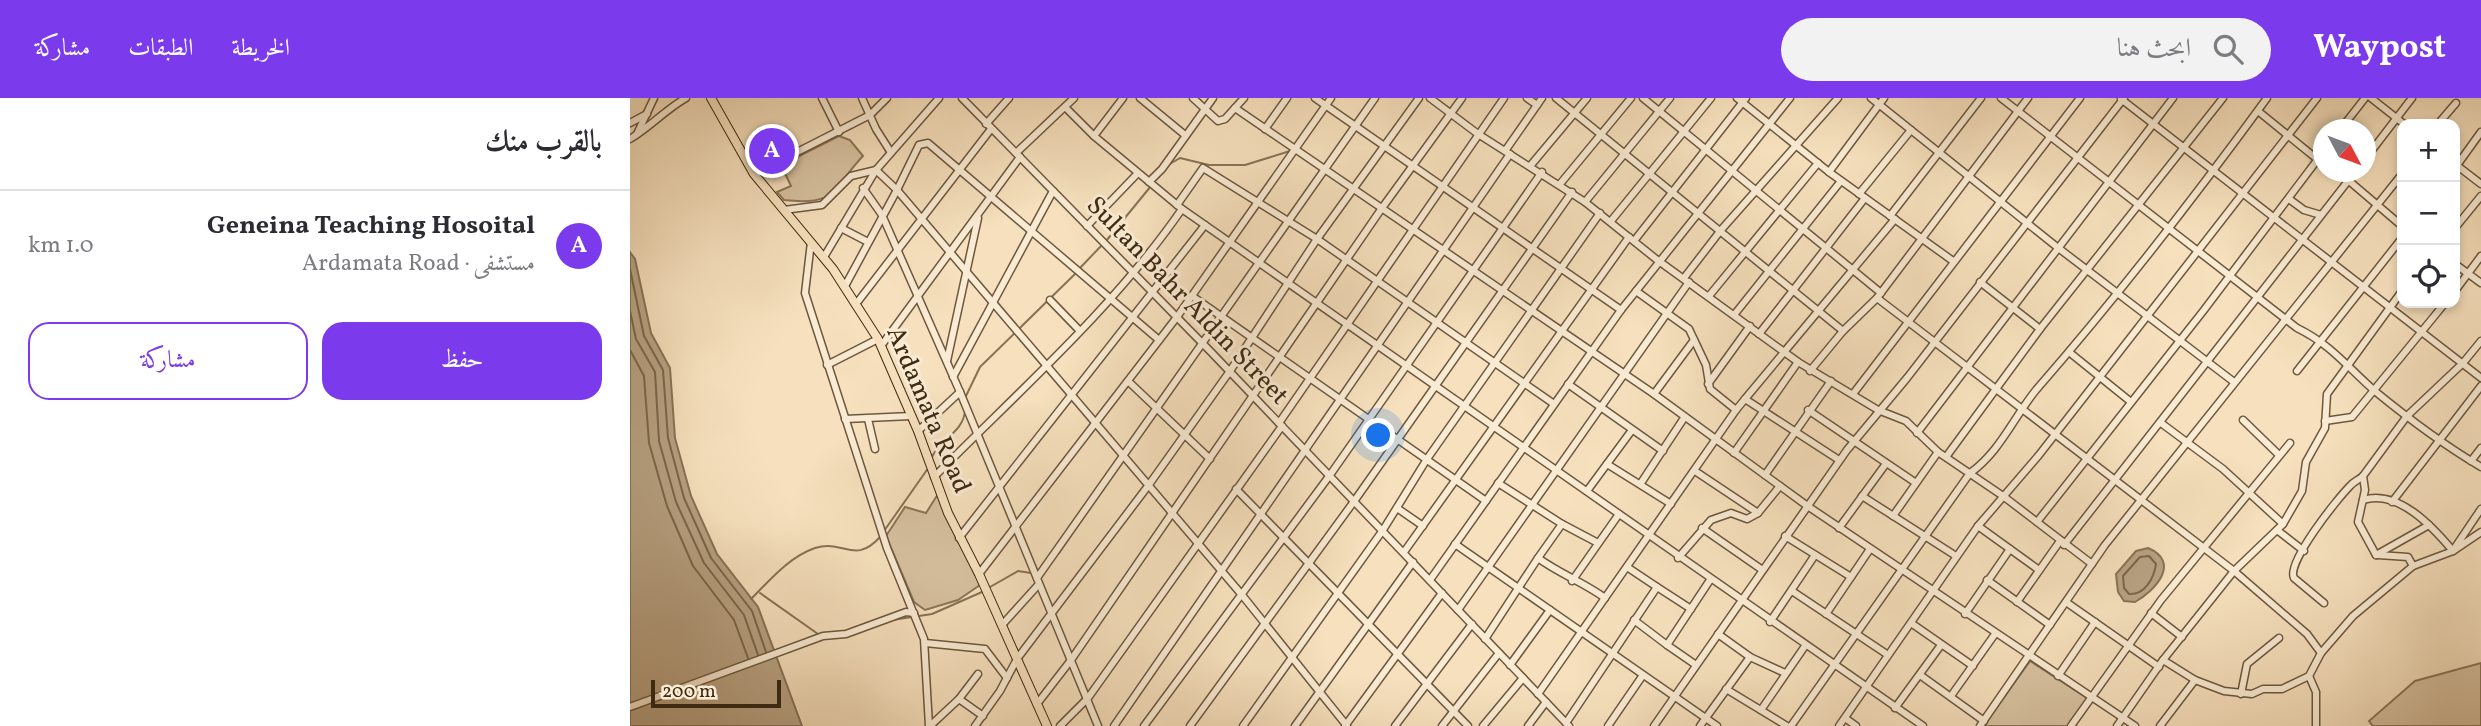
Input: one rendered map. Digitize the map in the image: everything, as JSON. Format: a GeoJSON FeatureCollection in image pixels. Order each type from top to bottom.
{"type":"FeatureCollection","features":[{"type":"Feature","properties":{"kind":"main road","name":"Ardamata Road"},"geometry":{"type":"LineString","coordinates":[[711,98],[754,174],[824,257],[879,342],[918,431],[959,538],[979,574],[1047,726]]}},
{"type":"Feature","properties":{"kind":"street"},"geometry":{"type":"LineString","coordinates":[[633,137],[654,98]]}},
{"type":"Feature","properties":{"kind":"street"},"geometry":{"type":"LineString","coordinates":[[633,137],[649,128],[667,109],[685,98]]}},
{"type":"Feature","properties":{"kind":"street"},"geometry":{"type":"LineString","coordinates":[[822,98],[839,132]]}},
{"type":"Feature","properties":{"kind":"street"},"geometry":{"type":"LineString","coordinates":[[862,98],[890,151]]}},
{"type":"Feature","properties":{"kind":"street"},"geometry":{"type":"LineString","coordinates":[[754,174],[870,115],[887,98]]}},
{"type":"Feature","properties":{"kind":"street"},"geometry":{"type":"LineString","coordinates":[[824,257],[876,170],[939,98]]}},
{"type":"Feature","properties":{"kind":"street","name":"Sultan Bahr Aldin Street"},"geometry":{"type":"LineString","coordinates":[[962,98],[1330,474],[1568,724]]}},
{"type":"Feature","properties":{"kind":"street"},"geometry":{"type":"LineString","coordinates":[[856,304],[961,170],[1009,98]]}},
{"type":"Feature","properties":{"kind":"street"},"geometry":{"type":"LineString","coordinates":[[827,365],[879,342],[917,298],[978,216],[1018,155],[1074,98]]}},
{"type":"Feature","properties":{"kind":"street"},"geometry":{"type":"LineString","coordinates":[[1094,136],[1123,98]]}},
{"type":"Feature","properties":{"kind":"street"},"geometry":{"type":"LineString","coordinates":[[1140,98],[1185,135]]}},
{"type":"Feature","properties":{"kind":"street"},"geometry":{"type":"LineString","coordinates":[[1193,98],[1219,121],[1244,98]]}},
{"type":"Feature","properties":{"kind":"street"},"geometry":{"type":"LineString","coordinates":[[1149,182],[1163,169],[1213,98]]}},
{"type":"Feature","properties":{"kind":"street"},"geometry":{"type":"LineString","coordinates":[[1265,129],[1287,98]]}},
{"type":"Feature","properties":{"kind":"street"},"geometry":{"type":"LineString","coordinates":[[1315,98],[1621,310]]}},
{"type":"Feature","properties":{"kind":"street"},"geometry":{"type":"LineString","coordinates":[[979,574],[1177,317],[1331,98]]}},
{"type":"Feature","properties":{"kind":"street"},"geometry":{"type":"LineString","coordinates":[[1002,625],[1038,581],[1375,98]]}},
{"type":"Feature","properties":{"kind":"street"},"geometry":{"type":"LineString","coordinates":[[975,726],[1017,659],[1148,486],[1230,371],[1317,239],[1419,98]]}},
{"type":"Feature","properties":{"kind":"street"},"geometry":{"type":"LineString","coordinates":[[1430,98],[1478,134],[1586,202],[1659,260],[1810,371],[1878,410],[1906,421],[1938,452],[2003,496],[2092,565]]}},
{"type":"Feature","properties":{"kind":"street"},"geometry":{"type":"LineString","coordinates":[[1037,704],[1071,660],[1382,208],[1462,98]]}},
{"type":"Feature","properties":{"kind":"street"},"geometry":{"type":"LineString","coordinates":[[1060,726],[1087,698],[1236,489],[1346,324],[1504,98]]}},
{"type":"Feature","properties":{"kind":"street"},"geometry":{"type":"LineString","coordinates":[[1527,98],[1537,105]]}},
{"type":"Feature","properties":{"kind":"street"},"geometry":{"type":"LineString","coordinates":[[1114,726],[1443,250],[1542,98]]}},
{"type":"Feature","properties":{"kind":"street"},"geometry":{"type":"LineString","coordinates":[[1556,98],[1625,151],[1843,331]]}},
{"type":"Feature","properties":{"kind":"street"},"geometry":{"type":"LineString","coordinates":[[1531,165],[1587,98]]}},
{"type":"Feature","properties":{"kind":"street"},"geometry":{"type":"LineString","coordinates":[[1560,184],[1630,98]]}},
{"type":"Feature","properties":{"kind":"street"},"geometry":{"type":"LineString","coordinates":[[1643,98],[1854,268],[1879,296],[1934,344],[2234,571],[2307,634],[2321,653]]}},
{"type":"Feature","properties":{"kind":"street"},"geometry":{"type":"LineString","coordinates":[[1586,202],[1670,98]]}},
{"type":"Feature","properties":{"kind":"street"},"geometry":{"type":"LineString","coordinates":[[1611,221],[1711,98]]}},
{"type":"Feature","properties":{"kind":"street"},"geometry":{"type":"LineString","coordinates":[[1430,580],[1621,310],[1697,211],[1790,98]]}},
{"type":"Feature","properties":{"kind":"street"},"geometry":{"type":"LineString","coordinates":[[1458,610],[1721,230],[1838,98]]}},
{"type":"Feature","properties":{"kind":"street"},"geometry":{"type":"LineString","coordinates":[[1871,98],[1882,101],[1911,130],[2057,247],[2234,382]]}},
{"type":"Feature","properties":{"kind":"street"},"geometry":{"type":"LineString","coordinates":[[1538,694],[1745,399],[1854,268],[1980,98]]}},
{"type":"Feature","properties":{"kind":"street"},"geometry":{"type":"LineString","coordinates":[[2001,98],[2256,296],[2287,319],[2323,340],[2376,391],[2407,416],[2481,467]]}},
{"type":"Feature","properties":{"kind":"street"},"geometry":{"type":"LineString","coordinates":[[1810,371],[1843,331],[1879,296],[1968,174],[2028,98]]}},
{"type":"Feature","properties":{"kind":"street"},"geometry":{"type":"LineString","coordinates":[[1853,394],[1906,321],[2080,98]]}},
{"type":"Feature","properties":{"kind":"street"},"geometry":{"type":"LineString","coordinates":[[1917,433],[2173,98]]}},
{"type":"Feature","properties":{"kind":"street"},"geometry":{"type":"LineString","coordinates":[[1946,457],[2040,330],[2223,98]]}},
{"type":"Feature","properties":{"kind":"street"},"geometry":{"type":"LineString","coordinates":[[1726,689],[1789,726],[1858,634],[1970,473],[1993,450],[2022,409],[2118,291],[2267,98]]}},
{"type":"Feature","properties":{"kind":"street"},"geometry":{"type":"LineString","coordinates":[[1839,726],[1978,526],[2054,435],[2316,98]]}},
{"type":"Feature","properties":{"kind":"street"},"geometry":{"type":"LineString","coordinates":[[2349,119],[2365,98]]}},
{"type":"Feature","properties":{"kind":"street"},"geometry":{"type":"LineString","coordinates":[[2371,98],[2396,118]]}},
{"type":"Feature","properties":{"kind":"street"},"geometry":{"type":"LineString","coordinates":[[2376,144],[2412,98]]}},
{"type":"Feature","properties":{"kind":"street"},"geometry":{"type":"LineString","coordinates":[[1654,726],[1839,460],[1934,344],[2122,99],[2481,378]]}},
{"type":"Feature","properties":{"kind":"street"},"geometry":{"type":"LineString","coordinates":[[1404,552],[1592,288],[1707,149],[1742,100],[1840,181],[1953,261]]}},
{"type":"Feature","properties":{"kind":"street"},"geometry":{"type":"LineString","coordinates":[[1829,172],[1882,101]]}},
{"type":"Feature","properties":{"kind":"street"},"geometry":{"type":"LineString","coordinates":[[2442,119],[2456,103]]}},
{"type":"Feature","properties":{"kind":"street"},"geometry":{"type":"LineString","coordinates":[[1065,107],[1137,174],[1179,207],[1318,302],[1494,429],[1587,491],[1678,558],[1923,726]]}},
{"type":"Feature","properties":{"kind":"street"},"geometry":{"type":"LineString","coordinates":[[1235,108],[1502,288],[1560,333],[1654,394],[1715,441],[1839,528],[2136,726]]}},
{"type":"Feature","properties":{"kind":"street"},"geometry":{"type":"LineString","coordinates":[[2258,111],[2313,156]]}},
{"type":"Feature","properties":{"kind":"street"},"geometry":{"type":"LineString","coordinates":[[630,123],[647,114]]}},
{"type":"Feature","properties":{"kind":"street"},"geometry":{"type":"LineString","coordinates":[[1759,334],[1829,248],[1862,196],[1911,130]]}},
{"type":"Feature","properties":{"kind":"street"},"geometry":{"type":"LineString","coordinates":[[2460,159],[2481,132]]}},
{"type":"Feature","properties":{"kind":"street"},"geometry":{"type":"LineString","coordinates":[[845,286],[922,143],[928,143],[1159,340]]}},
{"type":"Feature","properties":{"kind":"street"},"geometry":{"type":"LineString","coordinates":[[1709,296],[1818,163]]}},
{"type":"Feature","properties":{"kind":"street"},"geometry":{"type":"LineString","coordinates":[[2037,522],[2313,165]]}},
{"type":"Feature","properties":{"kind":"street"},"geometry":{"type":"LineString","coordinates":[[934,477],[1109,300],[1133,272],[1203,168],[1317,239],[1553,404]]}},
{"type":"Feature","properties":{"kind":"street"},"geometry":{"type":"LineString","coordinates":[[2460,169],[2481,184]]}},
{"type":"Feature","properties":{"kind":"street"},"geometry":{"type":"LineString","coordinates":[[876,170],[1073,394],[1196,544],[1242,595],[1346,726],[1442,593]]}},
{"type":"Feature","properties":{"kind":"street"},"geometry":{"type":"LineString","coordinates":[[784,210],[814,208],[828,200],[851,176],[876,170]]}},
{"type":"Feature","properties":{"kind":"street"},"geometry":{"type":"LineString","coordinates":[[1144,726],[1330,474],[1472,268],[1542,172]]}},
{"type":"Feature","properties":{"kind":"street"},"geometry":{"type":"LineString","coordinates":[[1087,226],[1137,174]]}},
{"type":"Feature","properties":{"kind":"street"},"geometry":{"type":"LineString","coordinates":[[1734,315],[1840,181]]}},
{"type":"Feature","properties":{"kind":"street"},"geometry":{"type":"LineString","coordinates":[[1920,675],[1951,696],[1982,723],[2140,501],[2397,181]]}},
{"type":"Feature","properties":{"kind":"street"},"geometry":{"type":"LineString","coordinates":[[2017,602],[2039,570],[2161,423],[2206,360],[2346,182]]}},
{"type":"Feature","properties":{"kind":"street"},"geometry":{"type":"LineString","coordinates":[[2350,182],[2397,222]]}},
{"type":"Feature","properties":{"kind":"street"},"geometry":{"type":"LineString","coordinates":[[863,188],[882,215],[960,392],[1098,726]]}},
{"type":"Feature","properties":{"kind":"street"},"geometry":{"type":"LineString","coordinates":[[953,377],[1053,191]]}},
{"type":"Feature","properties":{"kind":"street"},"geometry":{"type":"LineString","coordinates":[[1190,726],[1355,500],[1572,192]]}},
{"type":"Feature","properties":{"kind":"street"},"geometry":{"type":"LineString","coordinates":[[2460,222],[2481,196]]}},
{"type":"Feature","properties":{"kind":"street"},"geometry":{"type":"LineString","coordinates":[[2289,199],[2304,209],[2321,215]]}},
{"type":"Feature","properties":{"kind":"street"},"geometry":{"type":"LineString","coordinates":[[1242,726],[1383,530],[1427,459],[1600,213]]}},
{"type":"Feature","properties":{"kind":"street"},"geometry":{"type":"LineString","coordinates":[[947,363],[978,216]]}},
{"type":"Feature","properties":{"kind":"street"},"geometry":{"type":"LineString","coordinates":[[959,538],[1205,225]]}},
{"type":"Feature","properties":{"kind":"street"},"geometry":{"type":"LineString","coordinates":[[841,228],[868,242]]}},
{"type":"Feature","properties":{"kind":"street"},"geometry":{"type":"LineString","coordinates":[[811,240],[804,293],[887,548],[925,643],[929,726]]}},
{"type":"Feature","properties":{"kind":"street"},"geometry":{"type":"LineString","coordinates":[[2297,371],[2397,245]]}},
{"type":"Feature","properties":{"kind":"street"},"geometry":{"type":"LineString","coordinates":[[2460,284],[2481,256]]}},
{"type":"Feature","properties":{"kind":"street"},"geometry":{"type":"LineString","coordinates":[[2460,268],[2481,283]]}},
{"type":"Feature","properties":{"kind":"street"},"geometry":{"type":"LineString","coordinates":[[1980,282],[2040,330]]}},
{"type":"Feature","properties":{"kind":"street"},"geometry":{"type":"LineString","coordinates":[[1636,291],[1689,328],[1706,365],[1708,384],[1714,394],[1737,410]]}},
{"type":"Feature","properties":{"kind":"street"},"geometry":{"type":"LineString","coordinates":[[1192,296],[1280,359],[1341,397],[1486,501]]}},
{"type":"Feature","properties":{"kind":"street"},"geometry":{"type":"LineString","coordinates":[[2118,726],[2163,660],[2234,571],[2283,524],[2302,491],[2306,462],[2325,428],[2327,394],[2397,297]]}},
{"type":"Feature","properties":{"kind":"street"},"geometry":{"type":"LineString","coordinates":[[1050,300],[1079,330]]}},
{"type":"Feature","properties":{"kind":"street"},"geometry":{"type":"LineString","coordinates":[[2325,421],[2353,417],[2441,308]]}},
{"type":"Feature","properties":{"kind":"street"},"geometry":{"type":"LineString","coordinates":[[1708,384],[1750,326]]}},
{"type":"Feature","properties":{"kind":"street"},"geometry":{"type":"LineString","coordinates":[[1654,394],[1694,340]]}},
{"type":"Feature","properties":{"kind":"street"},"geometry":{"type":"LineString","coordinates":[[2324,603],[2291,575],[2310,536],[2347,488],[2363,476],[2407,416],[2463,363],[2481,341]]}},
{"type":"Feature","properties":{"kind":"street"},"geometry":{"type":"LineString","coordinates":[[2069,352],[2132,402]]}},
{"type":"Feature","properties":{"kind":"street"},"geometry":{"type":"LineString","coordinates":[[1734,453],[1798,362]]}},
{"type":"Feature","properties":{"kind":"street"},"geometry":{"type":"LineString","coordinates":[[1128,381],[1210,458]]}},
{"type":"Feature","properties":{"kind":"street"},"geometry":{"type":"LineString","coordinates":[[1765,475],[1830,381]]}},
{"type":"Feature","properties":{"kind":"street"},"geometry":{"type":"LineString","coordinates":[[1568,384],[1663,452]]}},
{"type":"Feature","properties":{"kind":"street"},"geometry":{"type":"LineString","coordinates":[[2392,502],[2481,386]]}},
{"type":"Feature","properties":{"kind":"street"},"geometry":{"type":"LineString","coordinates":[[918,431],[960,392]]}},
{"type":"Feature","properties":{"kind":"street"},"geometry":{"type":"LineString","coordinates":[[1745,399],[1839,460]]}},
{"type":"Feature","properties":{"kind":"street"},"geometry":{"type":"LineString","coordinates":[[1808,410],[1885,465],[1916,483]]}},
{"type":"Feature","properties":{"kind":"street"},"geometry":{"type":"LineString","coordinates":[[845,419],[911,416]]}},
{"type":"Feature","properties":{"kind":"street"},"geometry":{"type":"LineString","coordinates":[[1641,484],[1684,418]]}},
{"type":"Feature","properties":{"kind":"street"},"geometry":{"type":"LineString","coordinates":[[868,419],[875,449]]}},
{"type":"Feature","properties":{"kind":"street"},"geometry":{"type":"LineString","coordinates":[[2243,421],[2279,455]]}},
{"type":"Feature","properties":{"kind":"street"},"geometry":{"type":"LineString","coordinates":[[2161,423],[2223,469],[2283,524]]}},
{"type":"Feature","properties":{"kind":"street"},"geometry":{"type":"LineString","coordinates":[[1587,491],[1632,430]]}},
{"type":"Feature","properties":{"kind":"street"},"geometry":{"type":"LineString","coordinates":[[2071,726],[2151,613],[2290,443]]}},
{"type":"Feature","properties":{"kind":"street"},"geometry":{"type":"LineString","coordinates":[[2470,461],[2481,448]]}},
{"type":"Feature","properties":{"kind":"street"},"geometry":{"type":"LineString","coordinates":[[1893,516],[1938,452]]}},
{"type":"Feature","properties":{"kind":"street"},"geometry":{"type":"LineString","coordinates":[[1608,464],[1671,504]]}},
{"type":"Feature","properties":{"kind":"street"},"geometry":{"type":"LineString","coordinates":[[1839,528],[1885,465]]}},
{"type":"Feature","properties":{"kind":"street"},"geometry":{"type":"LineString","coordinates":[[1695,471],[1758,513]]}},
{"type":"Feature","properties":{"kind":"street"},"geometry":{"type":"LineString","coordinates":[[2363,476],[2365,490],[2358,522],[2376,555]]}},
{"type":"Feature","properties":{"kind":"street"},"geometry":{"type":"LineString","coordinates":[[1498,483],[1598,544]]}},
{"type":"Feature","properties":{"kind":"street"},"geometry":{"type":"LineString","coordinates":[[1678,558],[1702,528],[1715,518],[1731,513],[1747,519],[1758,513],[1780,485]]}},
{"type":"Feature","properties":{"kind":"street"},"geometry":{"type":"LineString","coordinates":[[1236,489],[1468,726]]}},
{"type":"Feature","properties":{"kind":"street"},"geometry":{"type":"LineString","coordinates":[[1862,496],[1956,556]]}},
{"type":"Feature","properties":{"kind":"street"},"geometry":{"type":"LineString","coordinates":[[2363,500],[2378,496],[2392,502],[2429,525],[2453,551]]}},
{"type":"Feature","properties":{"kind":"street"},"geometry":{"type":"LineString","coordinates":[[1397,508],[1423,526]]}},
{"type":"Feature","properties":{"kind":"street"},"geometry":{"type":"LineString","coordinates":[[2453,551],[2481,509]]}},
{"type":"Feature","properties":{"kind":"street"},"geometry":{"type":"LineString","coordinates":[[1572,581],[1619,514]]}},
{"type":"Feature","properties":{"kind":"street"},"geometry":{"type":"LineString","coordinates":[[1485,639],[1517,587],[1562,524]]}},
{"type":"Feature","properties":{"kind":"street"},"geometry":{"type":"LineString","coordinates":[[2376,555],[2429,525]]}},
{"type":"Feature","properties":{"kind":"street"},"geometry":{"type":"LineString","coordinates":[[1978,526],[2039,570]]}},
{"type":"Feature","properties":{"kind":"street"},"geometry":{"type":"LineString","coordinates":[[1702,528],[1761,569]]}},
{"type":"Feature","properties":{"kind":"street"},"geometry":{"type":"LineString","coordinates":[[2277,530],[2304,551]]}},
{"type":"Feature","properties":{"kind":"street"},"geometry":{"type":"LineString","coordinates":[[2163,660],[2195,680],[2241,694],[2282,689],[2309,676],[2321,653],[2353,616],[2413,566],[2453,551],[2481,532]]}},
{"type":"Feature","properties":{"kind":"street"},"geometry":{"type":"LineString","coordinates":[[1785,537],[1851,577]]}},
{"type":"Feature","properties":{"kind":"street"},"geometry":{"type":"LineString","coordinates":[[1455,544],[1717,726]]}},
{"type":"Feature","properties":{"kind":"street"},"geometry":{"type":"LineString","coordinates":[[1826,614],[1870,549]]}},
{"type":"Feature","properties":{"kind":"street"},"geometry":{"type":"LineString","coordinates":[[1965,614],[2010,549]]}},
{"type":"Feature","properties":{"kind":"street"},"geometry":{"type":"LineString","coordinates":[[1770,622],[1815,555]]}},
{"type":"Feature","properties":{"kind":"street"},"geometry":{"type":"LineString","coordinates":[[2376,555],[2409,557],[2413,566]]}},
{"type":"Feature","properties":{"kind":"street"},"geometry":{"type":"LineString","coordinates":[[1538,558],[1572,581],[1583,582],[1605,598]]}},
{"type":"Feature","properties":{"kind":"street"},"geometry":{"type":"LineString","coordinates":[[1295,726],[1413,562]]}},
{"type":"Feature","properties":{"kind":"street"},"geometry":{"type":"LineString","coordinates":[[1627,567],[1690,609]]}},
{"type":"Feature","properties":{"kind":"street"},"geometry":{"type":"LineString","coordinates":[[1667,645],[1710,580]]}},
{"type":"Feature","properties":{"kind":"street"},"geometry":{"type":"LineString","coordinates":[[1987,580],[2050,625]]}},
{"type":"Feature","properties":{"kind":"street"},"geometry":{"type":"LineString","coordinates":[[1568,724],[1612,651],[1657,587]]}},
{"type":"Feature","properties":{"kind":"street"},"geometry":{"type":"LineString","coordinates":[[1791,591],[1888,655]]}},
{"type":"Feature","properties":{"kind":"street"},"geometry":{"type":"LineString","coordinates":[[2066,602],[2159,667]]}},
{"type":"Feature","properties":{"kind":"street"},"geometry":{"type":"LineString","coordinates":[[1510,665],[1550,610]]}},
{"type":"Feature","properties":{"kind":"street"},"geometry":{"type":"LineString","coordinates":[[630,707],[823,636],[846,634],[906,612],[914,613]]}},
{"type":"Feature","properties":{"kind":"street"},"geometry":{"type":"LineString","coordinates":[[2151,613],[2182,637]]}},
{"type":"Feature","properties":{"kind":"street"},"geometry":{"type":"LineString","coordinates":[[1634,620],[1696,665]]}},
{"type":"Feature","properties":{"kind":"street"},"geometry":{"type":"LineString","coordinates":[[1911,622],[1973,666]]}},
{"type":"Feature","properties":{"kind":"street"},"geometry":{"type":"LineString","coordinates":[[2058,676],[2095,622]]}},
{"type":"Feature","properties":{"kind":"street"},"geometry":{"type":"LineString","coordinates":[[1395,726],[1472,624]]}},
{"type":"Feature","properties":{"kind":"street"},"geometry":{"type":"LineString","coordinates":[[1718,634],[1750,656],[1785,674]]}},
{"type":"Feature","properties":{"kind":"street"},"geometry":{"type":"LineString","coordinates":[[1951,696],[1995,634]]}},
{"type":"Feature","properties":{"kind":"street"},"geometry":{"type":"LineString","coordinates":[[2241,694],[2248,664],[2279,638]]}},
{"type":"Feature","properties":{"kind":"street"},"geometry":{"type":"LineString","coordinates":[[925,643],[985,649],[1007,678]]}},
{"type":"Feature","properties":{"kind":"street"},"geometry":{"type":"LineString","coordinates":[[1895,708],[1941,645]]}},
{"type":"Feature","properties":{"kind":"street"},"geometry":{"type":"LineString","coordinates":[[1761,710],[1805,646]]}},
{"type":"Feature","properties":{"kind":"street"},"geometry":{"type":"LineString","coordinates":[[1442,726],[1499,653]]}},
{"type":"Feature","properties":{"kind":"street"},"geometry":{"type":"LineString","coordinates":[[1700,726],[1750,656]]}},
{"type":"Feature","properties":{"kind":"street"},"geometry":{"type":"LineString","coordinates":[[929,726],[959,699],[978,674]]}},
{"type":"Feature","properties":{"kind":"street"},"geometry":{"type":"LineString","coordinates":[[1608,726],[1643,675]]}},
{"type":"Feature","properties":{"kind":"street"},"geometry":{"type":"LineString","coordinates":[[2309,676],[2316,692],[2316,726]]}},
{"type":"Feature","properties":{"kind":"street"},"geometry":{"type":"LineString","coordinates":[[1483,726],[1523,678]]}},
{"type":"Feature","properties":{"kind":"street"},"geometry":{"type":"LineString","coordinates":[[2160,726],[2195,680]]}},
{"type":"Feature","properties":{"kind":"street"},"geometry":{"type":"LineString","coordinates":[[959,699],[983,716]]}},
{"type":"Feature","properties":{"kind":"street"},"geometry":{"type":"LineString","coordinates":[[1528,726],[1546,702]]}},
{"type":"Feature","properties":{"kind":"street"},"geometry":{"type":"LineString","coordinates":[[1845,718],[1856,726]]}},
{"type":"Feature","properties":{"kind":"shaded area"},"geometry":{"type":"Polygon","coordinates":[[[839,136],[850,140],[863,156],[838,186],[824,198],[784,200],[777,192],[791,186],[781,165],[839,136]]]}},
{"type":"Feature","properties":{"kind":"shaded area"},"geometry":{"type":"Polygon","coordinates":[[[938,494],[980,585],[958,600],[925,610],[914,602],[886,536],[905,507],[926,513],[938,494]]]}},
{"type":"Feature","properties":{"kind":"shaded area"},"geometry":{"type":"Polygon","coordinates":[[[2030,661],[2087,698],[2069,726],[1983,726],[2030,661]]]}},
{"type":"Feature","properties":{"kind":"shaded area"},"geometry":{"type":"Polygon","coordinates":[[[2481,663],[2481,726],[2373,726],[2369,721],[2415,681],[2481,663]]]}},
{"type":"Feature","properties":{"kind":"water"},"geometry":{"type":"Polygon","coordinates":[[[630,252],[635,259],[651,333],[670,368],[675,438],[691,496],[717,554],[758,607],[802,726],[630,726],[630,252]]]}},
{"type":"Feature","properties":{"kind":"water"},"geometry":{"type":"Polygon","coordinates":[[[2148,548],[2163,561],[2162,576],[2143,597],[2135,602],[2124,601],[2118,592],[2116,574],[2136,551],[2148,548]]]}},
{"type":"Feature","properties":{"kind":"waterway"},"geometry":{"type":"LineString","coordinates":[[1168,165],[1180,158],[1209,165],[1245,165],[1290,151]]}},
{"type":"Feature","properties":{"kind":"waterway"},"geometry":{"type":"LineString","coordinates":[[1106,241],[1151,186]]}},
{"type":"Feature","properties":{"kind":"waterway"},"geometry":{"type":"LineString","coordinates":[[1079,269],[1102,245]]}},
{"type":"Feature","properties":{"kind":"waterway"},"geometry":{"type":"LineString","coordinates":[[965,398],[980,367],[1076,273]]}},
{"type":"Feature","properties":{"kind":"waterway"},"geometry":{"type":"LineString","coordinates":[[931,459],[939,446],[960,425],[965,411]]}},
{"type":"Feature","properties":{"kind":"waterway"},"geometry":{"type":"LineString","coordinates":[[884,531],[929,467]]}},
{"type":"Feature","properties":{"kind":"waterway"},"geometry":{"type":"LineString","coordinates":[[1059,553],[1091,506]]}},
{"type":"Feature","properties":{"kind":"waterway"},"geometry":{"type":"LineString","coordinates":[[751,599],[780,570],[806,552],[825,546],[856,551],[872,545],[881,536]]}},
{"type":"Feature","properties":{"kind":"waterway"},"geometry":{"type":"LineString","coordinates":[[990,587],[1018,571],[1031,573]]}},
{"type":"Feature","properties":{"kind":"waterway"},"geometry":{"type":"LineString","coordinates":[[892,620],[932,614],[982,592]]}},
{"type":"Feature","properties":{"kind":"waterway"},"geometry":{"type":"LineString","coordinates":[[760,593],[818,634]]}},
{"type":"Feature","properties":{"kind":"place","name":"Geneina Teaching Hosoital"},"geometry":{"type":"Point","coordinates":[772,151]}}]}
